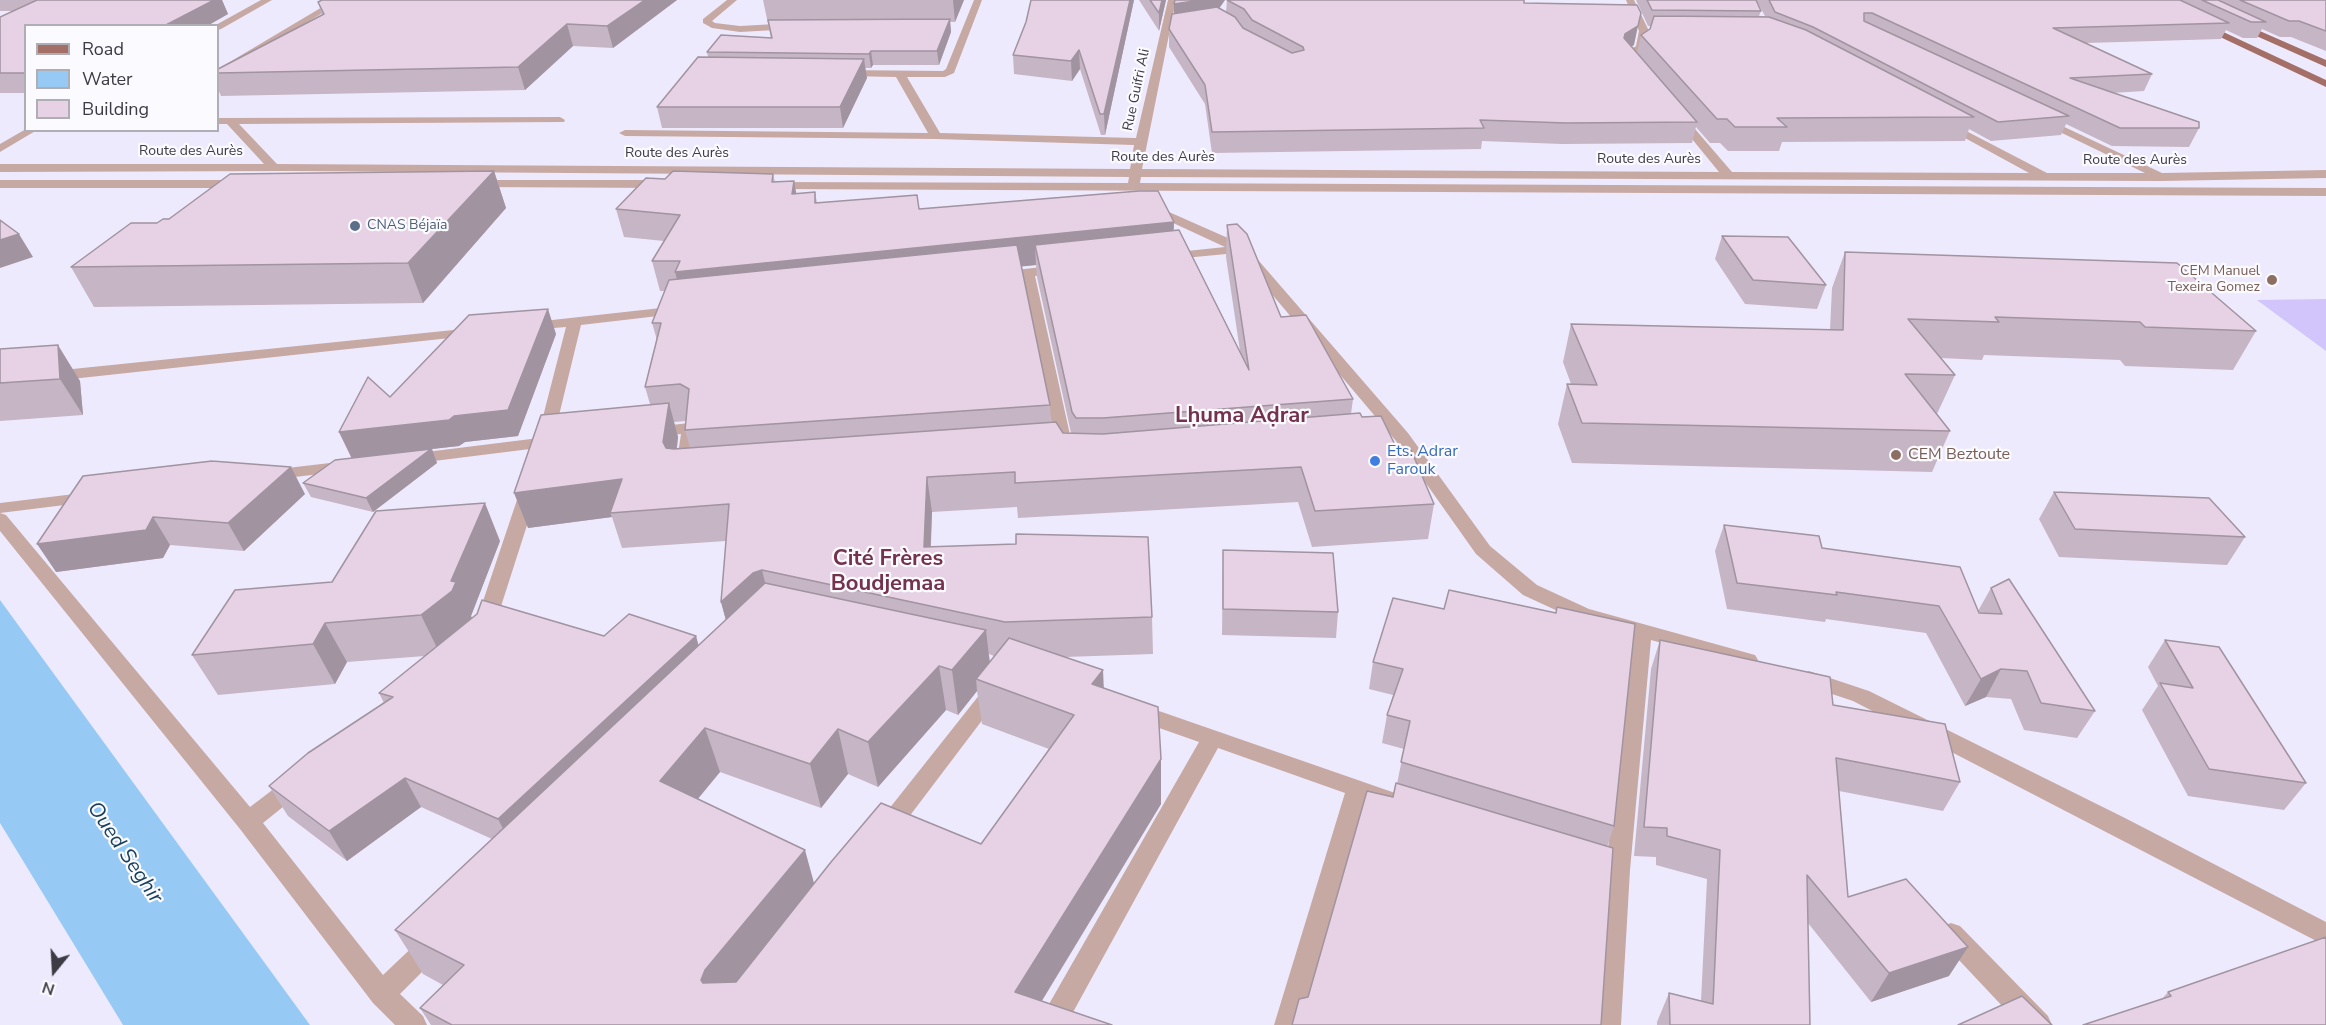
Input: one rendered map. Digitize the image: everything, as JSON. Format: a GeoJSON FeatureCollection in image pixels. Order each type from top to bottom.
{"type":"FeatureCollection","features":[{"type":"Feature","properties":{"kind":"main road"},"geometry":{"type":"LineString","coordinates":[[2202,16],[2326,72]]}},
{"type":"Feature","properties":{"kind":"main road"},"geometry":{"type":"LineString","coordinates":[[2188,19],[2326,84]]}},
{"type":"Feature","properties":{"kind":"main road"},"geometry":{"type":"LineString","coordinates":[[2228,20],[2326,64]]}},
{"type":"Feature","properties":{"kind":"street"},"geometry":{"type":"LineString","coordinates":[[219,26],[268,0]]}},
{"type":"Feature","properties":{"kind":"street"},"geometry":{"type":"LineString","coordinates":[[219,72],[340,0]]}},
{"type":"Feature","properties":{"kind":"street"},"geometry":{"type":"LineString","coordinates":[[733,0],[706,21],[712,25],[740,29],[799,26]]}},
{"type":"Feature","properties":{"kind":"street"},"geometry":{"type":"LineString","coordinates":[[829,73],[939,75],[950,71],[965,27],[978,0]]}},
{"type":"Feature","properties":{"kind":"street","name":"Rue Guifri Ali"},"geometry":{"type":"LineString","coordinates":[[1133,188],[1141,142],[1171,27],[1172,0]]}},
{"type":"Feature","properties":{"kind":"street"},"geometry":{"type":"LineString","coordinates":[[1630,0],[1650,31],[1640,46],[1627,55],[1641,72]]}},
{"type":"Feature","properties":{"kind":"street"},"geometry":{"type":"LineString","coordinates":[[953,27],[965,27]]}},
{"type":"Feature","properties":{"kind":"street"},"geometry":{"type":"LineString","coordinates":[[900,74],[936,136]]}},
{"type":"Feature","properties":{"kind":"street"},"geometry":{"type":"LineString","coordinates":[[1670,107],[1728,175]]}},
{"type":"Feature","properties":{"kind":"street"},"geometry":{"type":"LineString","coordinates":[[2029,113],[2161,177]]}},
{"type":"Feature","properties":{"kind":"street"},"geometry":{"type":"LineString","coordinates":[[224,121],[560,120]]}},
{"type":"Feature","properties":{"kind":"street"},"geometry":{"type":"LineString","coordinates":[[1939,120],[2043,176]]}},
{"type":"Feature","properties":{"kind":"street"},"geometry":{"type":"LineString","coordinates":[[224,121],[274,167]]}},
{"type":"Feature","properties":{"kind":"street"},"geometry":{"type":"LineString","coordinates":[[0,149],[29,132]]}},
{"type":"Feature","properties":{"kind":"street"},"geometry":{"type":"LineString","coordinates":[[625,133],[936,136],[1141,142]]}},
{"type":"Feature","properties":{"kind":"street","name":"Route des Aurès"},"geometry":{"type":"LineString","coordinates":[[0,168],[274,167],[2161,177],[2326,174]]}},
{"type":"Feature","properties":{"kind":"street","name":"Route des Aurès"},"geometry":{"type":"LineString","coordinates":[[0,184],[248,184]]}},
{"type":"Feature","properties":{"kind":"street","name":"Route des Aurès"},"geometry":{"type":"LineString","coordinates":[[462,184],[677,184]]}},
{"type":"Feature","properties":{"kind":"street","name":"Route des Aurès"},"geometry":{"type":"LineString","coordinates":[[759,184],[1133,188],[2326,192]]}},
{"type":"Feature","properties":{"kind":"street"},"geometry":{"type":"LineString","coordinates":[[858,185],[855,199],[859,205]]}},
{"type":"Feature","properties":{"kind":"street"},"geometry":{"type":"LineString","coordinates":[[1126,212],[1161,212],[1241,249],[1402,437],[1483,550],[1530,590],[1582,614],[1765,665]]}},
{"type":"Feature","properties":{"kind":"street"},"geometry":{"type":"LineString","coordinates":[[1158,258],[1241,249]]}},
{"type":"Feature","properties":{"kind":"street"},"geometry":{"type":"LineString","coordinates":[[980,278],[1075,267]]}},
{"type":"Feature","properties":{"kind":"street"},"geometry":{"type":"LineString","coordinates":[[1027,273],[1058,450],[1071,461],[1082,461]]}},
{"type":"Feature","properties":{"kind":"street"},"geometry":{"type":"LineString","coordinates":[[516,328],[693,309]]}},
{"type":"Feature","properties":{"kind":"street"},"geometry":{"type":"LineString","coordinates":[[472,644],[481,636],[545,442],[574,322]]}},
{"type":"Feature","properties":{"kind":"street"},"geometry":{"type":"LineString","coordinates":[[35,377],[492,330]]}},
{"type":"Feature","properties":{"kind":"street"},"geometry":{"type":"LineString","coordinates":[[634,434],[690,428],[684,477],[696,476]]}},
{"type":"Feature","properties":{"kind":"street"},"geometry":{"type":"LineString","coordinates":[[1378,439],[1402,437]]}},
{"type":"Feature","properties":{"kind":"street"},"geometry":{"type":"LineString","coordinates":[[391,461],[578,439]]}},
{"type":"Feature","properties":{"kind":"street"},"geometry":{"type":"LineString","coordinates":[[249,478],[367,464]]}},
{"type":"Feature","properties":{"kind":"street"},"geometry":{"type":"LineString","coordinates":[[0,508],[107,495]]}},
{"type":"Feature","properties":{"kind":"street"},"geometry":{"type":"LineString","coordinates":[[0,519],[248,822],[382,994],[413,1025]]}},
{"type":"Feature","properties":{"kind":"street"},"geometry":{"type":"LineString","coordinates":[[1607,1025],[1618,870],[1642,632]]}},
{"type":"Feature","properties":{"kind":"street"},"geometry":{"type":"LineString","coordinates":[[872,847],[1011,668]]}},
{"type":"Feature","properties":{"kind":"street"},"geometry":{"type":"LineString","coordinates":[[1787,671],[1861,696],[2117,825],[2326,934]]}},
{"type":"Feature","properties":{"kind":"street"},"geometry":{"type":"LineString","coordinates":[[1112,703],[1357,790],[1414,807]]}},
{"type":"Feature","properties":{"kind":"street"},"geometry":{"type":"LineString","coordinates":[[1050,1025],[1213,737]]}},
{"type":"Feature","properties":{"kind":"street"},"geometry":{"type":"LineString","coordinates":[[248,822],[313,770]]}},
{"type":"Feature","properties":{"kind":"street"},"geometry":{"type":"LineString","coordinates":[[1288,1025],[1357,790]]}},
{"type":"Feature","properties":{"kind":"street"},"geometry":{"type":"LineString","coordinates":[[1573,856],[1618,870]]}},
{"type":"Feature","properties":{"kind":"street"},"geometry":{"type":"LineString","coordinates":[[1932,914],[2038,1025]]}},
{"type":"Feature","properties":{"kind":"street"},"geometry":{"type":"LineString","coordinates":[[382,994],[449,928]]}},
{"type":"Feature","properties":{"kind":"shaded area"},"geometry":{"type":"Polygon","coordinates":[[[2326,299],[2326,351],[2257,300],[2326,299]]]}},
{"type":"Feature","properties":{"kind":"water","name":"Oued Seghir"},"geometry":{"type":"Polygon","coordinates":[[[0,600],[310,1025],[123,1025],[0,823],[0,600]]]}},
{"type":"Feature","properties":{"kind":"building"},"geometry":{"type":"Polygon","coordinates":[[[37,0],[214,0],[168,24],[24,24],[24,73],[0,73],[0,17],[37,0]]]}},
{"type":"Feature","properties":{"kind":"building"},"geometry":{"type":"Polygon","coordinates":[[[322,0],[645,0],[607,26],[567,24],[518,67],[219,73],[219,68],[324,14],[318,2],[322,0]]]}},
{"type":"Feature","properties":{"kind":"building"},"geometry":{"type":"Polygon","coordinates":[[[1031,0],[1130,0],[1104,114],[1100,114],[1079,50],[1071,61],[1013,55],[1026,22],[1031,0]]]}},
{"type":"Feature","properties":{"kind":"building"},"geometry":{"type":"Polygon","coordinates":[[[1150,0],[1162,0],[1159,13],[1150,0]]]}},
{"type":"Feature","properties":{"kind":"building"},"geometry":{"type":"Polygon","coordinates":[[[1175,0],[1201,0],[1174,4],[1175,0]]]}},
{"type":"Feature","properties":{"kind":"building"},"geometry":{"type":"Polygon","coordinates":[[[1227,0],[1524,0],[1524,3],[1637,5],[1641,13],[1638,26],[1625,34],[1624,38],[1697,122],[1566,123],[1480,120],[1484,128],[1212,132],[1205,85],[1169,29],[1172,14],[1217,7],[1235,17],[1243,28],[1292,53],[1304,50],[1303,47],[1252,20],[1244,9],[1227,0]]]}},
{"type":"Feature","properties":{"kind":"building"},"geometry":{"type":"Polygon","coordinates":[[[1647,0],[1756,0],[1761,11],[1652,10],[1647,0]]]}},
{"type":"Feature","properties":{"kind":"building"},"geometry":{"type":"Polygon","coordinates":[[[1769,0],[2180,0],[2229,23],[2053,28],[2152,74],[2070,78],[2199,122],[2199,128],[2120,128],[1872,13],[1864,13],[1864,21],[2069,116],[1998,122],[1813,27],[1775,12],[1769,0]]]}},
{"type":"Feature","properties":{"kind":"building"},"geometry":{"type":"Polygon","coordinates":[[[2202,0],[2218,0],[2266,22],[2251,22],[2202,0]]]}},
{"type":"Feature","properties":{"kind":"building"},"geometry":{"type":"Polygon","coordinates":[[[2240,0],[2326,0],[2326,31],[2299,21],[2289,21],[2240,0]]]}},
{"type":"Feature","properties":{"kind":"building"},"geometry":{"type":"Polygon","coordinates":[[[1654,16],[1769,17],[1806,30],[1974,117],[1777,118],[1787,127],[1735,127],[1727,119],[1717,119],[1641,35],[1650,29],[1654,16]]]}},
{"type":"Feature","properties":{"kind":"building"},"geometry":{"type":"Polygon","coordinates":[[[950,19],[937,51],[871,51],[869,54],[707,52],[721,35],[772,38],[768,20],[950,19]]]}},
{"type":"Feature","properties":{"kind":"building"},"geometry":{"type":"Polygon","coordinates":[[[698,57],[864,59],[840,107],[657,107],[698,57]]]}},
{"type":"Feature","properties":{"kind":"building"},"geometry":{"type":"Polygon","coordinates":[[[494,171],[408,263],[71,267],[131,223],[157,223],[163,219],[169,219],[230,174],[494,171]]]}},
{"type":"Feature","properties":{"kind":"building"},"geometry":{"type":"Polygon","coordinates":[[[673,171],[773,174],[772,182],[794,181],[792,194],[815,192],[815,203],[917,195],[919,209],[1158,191],[1174,222],[675,272],[680,261],[652,261],[680,215],[616,209],[646,178],[665,179],[673,171]]]}},
{"type":"Feature","properties":{"kind":"building"},"geometry":{"type":"Polygon","coordinates":[[[0,220],[19,234],[0,240],[0,220]]]}},
{"type":"Feature","properties":{"kind":"building"},"geometry":{"type":"Polygon","coordinates":[[[1237,224],[1247,234],[1281,317],[1306,315],[1353,399],[1103,418],[1076,418],[1072,412],[1035,245],[1179,230],[1249,370],[1227,225],[1237,224]]]}},
{"type":"Feature","properties":{"kind":"building"},"geometry":{"type":"Polygon","coordinates":[[[1722,236],[1788,237],[1826,285],[1753,280],[1722,236]]]}},
{"type":"Feature","properties":{"kind":"building"},"geometry":{"type":"Polygon","coordinates":[[[1017,245],[1050,405],[685,430],[689,389],[680,384],[645,387],[661,323],[652,323],[669,280],[1017,245]]]}},
{"type":"Feature","properties":{"kind":"building"},"geometry":{"type":"Polygon","coordinates":[[[1845,252],[2177,263],[2256,331],[2145,327],[2140,322],[1995,317],[1999,322],[1908,319],[1955,375],[1905,374],[1950,431],[1582,423],[1567,384],[1597,385],[1571,324],[1843,330],[1845,252]]]}},
{"type":"Feature","properties":{"kind":"building"},"geometry":{"type":"Polygon","coordinates":[[[548,309],[508,410],[454,416],[449,420],[339,432],[368,377],[390,397],[469,315],[548,309]]]}},
{"type":"Feature","properties":{"kind":"building"},"geometry":{"type":"Polygon","coordinates":[[[58,345],[60,379],[0,383],[0,349],[58,345]]]}},
{"type":"Feature","properties":{"kind":"building"},"geometry":{"type":"Polygon","coordinates":[[[669,403],[663,442],[666,448],[674,449],[1056,422],[1063,433],[1103,434],[1360,413],[1362,417],[1381,416],[1398,451],[1411,450],[1434,504],[1315,511],[1301,467],[1015,483],[1015,472],[927,477],[924,547],[1016,544],[1016,534],[1148,537],[1152,617],[1005,622],[762,570],[753,573],[721,602],[729,504],[610,513],[622,479],[514,493],[541,415],[669,403]]]}},
{"type":"Feature","properties":{"kind":"building"},"geometry":{"type":"Polygon","coordinates":[[[431,449],[366,498],[303,483],[335,460],[431,449]]]}},
{"type":"Feature","properties":{"kind":"building"},"geometry":{"type":"Polygon","coordinates":[[[212,461],[291,467],[228,523],[153,517],[146,530],[37,544],[83,476],[212,461]]]}},
{"type":"Feature","properties":{"kind":"building"},"geometry":{"type":"Polygon","coordinates":[[[2054,492],[2209,498],[2245,537],[2075,529],[2054,492]]]}},
{"type":"Feature","properties":{"kind":"building"},"geometry":{"type":"Polygon","coordinates":[[[485,503],[451,581],[456,582],[452,591],[421,615],[325,623],[313,644],[192,655],[235,590],[332,582],[376,511],[485,503]]]}},
{"type":"Feature","properties":{"kind":"building"},"geometry":{"type":"Polygon","coordinates":[[[1724,525],[1819,536],[1822,548],[1960,567],[1979,613],[2002,614],[1991,588],[2009,579],[2095,711],[2041,703],[2027,671],[2001,669],[1981,679],[1939,606],[1836,592],[1837,595],[1737,583],[1724,525]]]}},
{"type":"Feature","properties":{"kind":"building"},"geometry":{"type":"Polygon","coordinates":[[[1223,550],[1333,553],[1338,612],[1223,609],[1223,550]]]}},
{"type":"Feature","properties":{"kind":"building"},"geometry":{"type":"Polygon","coordinates":[[[765,583],[986,630],[952,670],[939,666],[868,742],[838,729],[810,764],[705,728],[660,781],[805,850],[705,970],[701,980],[703,983],[736,982],[881,803],[981,844],[1074,715],[976,679],[1009,638],[1103,670],[1092,684],[1158,707],[1161,759],[1015,992],[1112,1025],[452,1025],[420,1008],[464,965],[395,930],[765,583]]]}},
{"type":"Feature","properties":{"kind":"building"},"geometry":{"type":"Polygon","coordinates":[[[1449,590],[1556,613],[1557,607],[1635,624],[1614,826],[1401,762],[1410,721],[1387,715],[1403,669],[1373,662],[1393,598],[1444,609],[1449,590]]]}},
{"type":"Feature","properties":{"kind":"building"},"geometry":{"type":"Polygon","coordinates":[[[482,600],[604,636],[629,614],[696,636],[498,819],[405,778],[329,831],[269,786],[308,753],[393,697],[379,693],[477,614],[482,600]]]}},
{"type":"Feature","properties":{"kind":"building"},"geometry":{"type":"Polygon","coordinates":[[[1660,640],[1830,677],[1833,705],[1945,724],[1960,782],[1836,758],[1848,897],[1906,879],[1968,947],[1889,973],[1807,875],[1810,1025],[1670,1025],[1669,993],[1713,1004],[1720,850],[1667,836],[1667,828],[1644,827],[1660,640]]]}},
{"type":"Feature","properties":{"kind":"building"},"geometry":{"type":"Polygon","coordinates":[[[2165,640],[2219,647],[2306,783],[2209,769],[2160,683],[2193,688],[2165,640]]]}},
{"type":"Feature","properties":{"kind":"building"},"geometry":{"type":"Polygon","coordinates":[[[1396,783],[1613,848],[1601,1025],[1292,1025],[1299,999],[1308,997],[1367,791],[1393,797],[1396,783]]]}},
{"type":"Feature","properties":{"kind":"building"},"geometry":{"type":"Polygon","coordinates":[[[2326,937],[2326,1025],[2083,1025],[2171,996],[2168,992],[2326,937]]]}},
{"type":"Feature","properties":{"kind":"building"},"geometry":{"type":"Polygon","coordinates":[[[2022,996],[2052,1025],[1958,1025],[2022,996]]]}},
{"type":"Feature","properties":{"kind":"place","name":"CNAS Béjaïa"},"geometry":{"type":"Point","coordinates":[355,226]}},
{"type":"Feature","properties":{"kind":"place","name":"CEM Manuel Texeira Gomez"},"geometry":{"type":"Point","coordinates":[2272,280]}},
{"type":"Feature","properties":{"kind":"place","name":"CEM Beztoute"},"geometry":{"type":"Point","coordinates":[1896,455]}},
{"type":"Feature","properties":{"kind":"place","name":"Ets. Adrar Farouk"},"geometry":{"type":"Point","coordinates":[1375,461]}},
{"type":"Feature","properties":{"kind":"district","name":"Lḥuma Aḍrar"},"geometry":{"type":"Point","coordinates":[1242,417]}},
{"type":"Feature","properties":{"kind":"district","name":"Cité Frères Boudjemaa"},"geometry":{"type":"Point","coordinates":[888,572]}}]}
